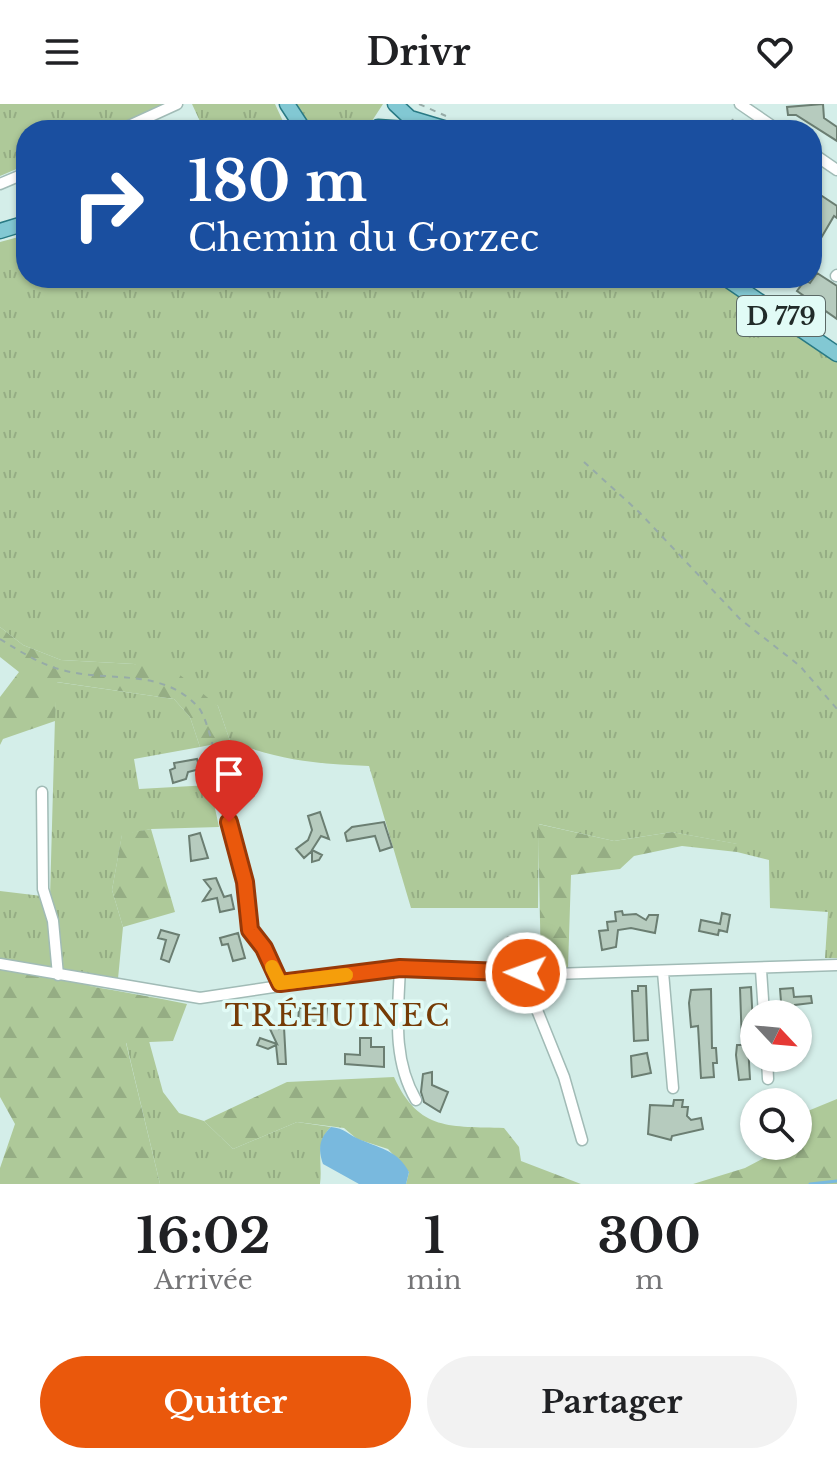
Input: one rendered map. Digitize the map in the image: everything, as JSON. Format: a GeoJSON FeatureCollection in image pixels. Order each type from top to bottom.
{"type":"FeatureCollection","features":[{"type":"Feature","properties":{"kind":"main road"},"geometry":{"type":"LineString","coordinates":[[393,104],[417,120]]}},
{"type":"Feature","properties":{"kind":"main road"},"geometry":{"type":"LineString","coordinates":[[406,104],[434,120]]}},
{"type":"Feature","properties":{"kind":"main road","name":"D 779"},"geometry":{"type":"LineString","coordinates":[[740,288],[837,354]]}},
{"type":"Feature","properties":{"kind":"street"},"geometry":{"type":"LineString","coordinates":[[142,120],[177,104]]}},
{"type":"Feature","properties":{"kind":"street"},"geometry":{"type":"LineString","coordinates":[[743,105],[764,120]]}},
{"type":"Feature","properties":{"kind":"street"},"geometry":{"type":"LineString","coordinates":[[42,792],[43,889],[53,921],[58,975]]}},
{"type":"Feature","properties":{"kind":"street"},"geometry":{"type":"LineString","coordinates":[[229,822],[245,882],[250,930],[264,948],[280,983]]}},
{"type":"Feature","properties":{"kind":"street"},"geometry":{"type":"LineString","coordinates":[[0,964],[200,998],[280,983],[400,968],[553,974],[761,970],[837,965]]}},
{"type":"Feature","properties":{"kind":"street"},"geometry":{"type":"LineString","coordinates":[[400,968],[399,1060],[405,1083],[416,1100]]}},
{"type":"Feature","properties":{"kind":"street"},"geometry":{"type":"LineString","coordinates":[[761,970],[763,1000]]}},
{"type":"Feature","properties":{"kind":"street"},"geometry":{"type":"LineString","coordinates":[[663,972],[673,1088]]}},
{"type":"Feature","properties":{"kind":"street"},"geometry":{"type":"LineString","coordinates":[[553,974],[553,983],[539,994],[537,1010],[564,1077],[582,1140]]}},
{"type":"Feature","properties":{"kind":"street"},"geometry":{"type":"LineString","coordinates":[[768,1072],[768,1079]]}},
{"type":"Feature","properties":{"kind":"path"},"geometry":{"type":"LineString","coordinates":[[419,104],[455,120]]}},
{"type":"Feature","properties":{"kind":"path"},"geometry":{"type":"LineString","coordinates":[[729,120],[743,105]]}},
{"type":"Feature","properties":{"kind":"path"},"geometry":{"type":"LineString","coordinates":[[584,462],[639,512],[740,619],[800,666],[837,709]]}},
{"type":"Feature","properties":{"kind":"path"},"geometry":{"type":"LineString","coordinates":[[0,639],[41,664],[90,676],[139,677],[175,689],[200,708],[229,822]]}},
{"type":"Feature","properties":{"kind":"green space"},"geometry":{"type":"Polygon","coordinates":[[[0,104],[167,104],[129,120],[16,120],[16,169],[0,176],[0,104]]]}},
{"type":"Feature","properties":{"kind":"green space"},"geometry":{"type":"Polygon","coordinates":[[[192,104],[275,104],[282,120],[199,120],[192,104]]]}},
{"type":"Feature","properties":{"kind":"green space"},"geometry":{"type":"Polygon","coordinates":[[[294,104],[383,104],[373,120],[301,118],[294,104]]]}},
{"type":"Feature","properties":{"kind":"green space"},"geometry":{"type":"Polygon","coordinates":[[[16,238],[16,288],[729,288],[837,362],[837,958],[825,958],[828,912],[770,908],[769,860],[737,852],[737,844],[672,832],[614,841],[539,824],[538,908],[411,908],[369,766],[298,760],[230,741],[218,706],[134,664],[61,660],[23,645],[0,627],[0,242],[16,238]]]}},
{"type":"Feature","properties":{"kind":"green space"},"geometry":{"type":"Polygon","coordinates":[[[0,627],[23,645],[61,660],[134,664],[180,675],[218,706],[230,741],[200,747],[190,717],[174,699],[57,682],[55,721],[3,739],[0,745],[0,697],[19,672],[0,657],[0,627]]]}},
{"type":"Feature","properties":{"kind":"green space"},"geometry":{"type":"Polygon","coordinates":[[[56,682],[174,699],[190,717],[200,747],[134,759],[139,789],[210,785],[219,827],[151,829],[122,835],[112,890],[123,927],[117,989],[65,984],[0,967],[0,891],[50,897],[56,682]]]}},
{"type":"Feature","properties":{"kind":"green space"},"geometry":{"type":"Polygon","coordinates":[[[538,824],[614,841],[672,832],[738,844],[737,852],[682,846],[634,856],[620,869],[571,875],[568,968],[541,969],[538,824]]]}},
{"type":"Feature","properties":{"kind":"green space"},"geometry":{"type":"Polygon","coordinates":[[[151,829],[175,912],[123,927],[112,890],[122,834],[151,829]]]}},
{"type":"Feature","properties":{"kind":"green space"},"geometry":{"type":"Polygon","coordinates":[[[0,967],[187,1004],[173,1041],[126,1043],[160,1184],[0,1184],[0,1168],[15,1124],[0,1097],[0,967]]]}},
{"type":"Feature","properties":{"kind":"green space"},"geometry":{"type":"Polygon","coordinates":[[[149,1041],[163,1092],[179,1113],[204,1121],[233,1149],[297,1122],[331,1127],[321,1147],[320,1184],[160,1184],[126,1042],[149,1041]]]}},
{"type":"Feature","properties":{"kind":"green space"},"geometry":{"type":"Polygon","coordinates":[[[394,1077],[414,1108],[426,1117],[452,1125],[504,1128],[519,1147],[521,1161],[581,1184],[406,1184],[409,1172],[388,1149],[357,1139],[344,1128],[297,1122],[233,1149],[204,1121],[287,1082],[394,1077]]]}},
{"type":"Feature","properties":{"kind":"green space"},"geometry":{"type":"Polygon","coordinates":[[[837,1099],[837,1184],[693,1184],[745,1168],[760,1160],[812,1160],[812,1109],[837,1099]]]}},
{"type":"Feature","properties":{"kind":"water"},"geometry":{"type":"Polygon","coordinates":[[[331,1127],[395,1155],[409,1172],[406,1184],[359,1184],[323,1164],[321,1144],[331,1127]]]}},
{"type":"Feature","properties":{"kind":"building"},"geometry":{"type":"Polygon","coordinates":[[[823,104],[824,118],[837,127],[837,141],[822,131],[822,120],[804,120],[796,115],[788,115],[787,107],[823,104]]]}},
{"type":"Feature","properties":{"kind":"building"},"geometry":{"type":"Polygon","coordinates":[[[822,196],[837,206],[837,218],[834,216],[822,236],[822,196]]]}},
{"type":"Feature","properties":{"kind":"building"},"geometry":{"type":"Polygon","coordinates":[[[822,276],[837,286],[837,319],[797,291],[799,288],[822,288],[822,276]]]}},
{"type":"Feature","properties":{"kind":"building"},"geometry":{"type":"Polygon","coordinates":[[[197,759],[200,769],[188,772],[186,779],[173,783],[170,770],[175,768],[174,763],[197,759]]]}},
{"type":"Feature","properties":{"kind":"building"},"geometry":{"type":"Polygon","coordinates":[[[320,812],[329,839],[321,836],[312,850],[322,855],[312,862],[312,851],[304,858],[296,849],[308,840],[312,830],[308,816],[320,812]]]}},
{"type":"Feature","properties":{"kind":"building"},"geometry":{"type":"Polygon","coordinates":[[[384,822],[392,847],[380,851],[375,836],[347,841],[345,833],[352,827],[384,822]]]}},
{"type":"Feature","properties":{"kind":"building"},"geometry":{"type":"Polygon","coordinates":[[[200,833],[208,858],[191,861],[189,836],[200,833]]]}},
{"type":"Feature","properties":{"kind":"building"},"geometry":{"type":"Polygon","coordinates":[[[216,878],[224,897],[231,895],[234,909],[220,912],[217,898],[203,901],[211,889],[204,880],[216,878]]]}},
{"type":"Feature","properties":{"kind":"building"},"geometry":{"type":"Polygon","coordinates":[[[622,911],[623,915],[636,914],[646,920],[649,915],[658,915],[655,933],[631,928],[618,930],[616,947],[602,950],[599,931],[608,930],[607,922],[616,921],[615,912],[622,911]]]}},
{"type":"Feature","properties":{"kind":"building"},"geometry":{"type":"Polygon","coordinates":[[[722,913],[730,915],[727,932],[719,930],[718,935],[699,931],[701,920],[720,924],[722,913]]]}},
{"type":"Feature","properties":{"kind":"building"},"geometry":{"type":"Polygon","coordinates":[[[161,930],[179,935],[169,962],[161,959],[166,940],[158,938],[161,930]]]}},
{"type":"Feature","properties":{"kind":"building"},"geometry":{"type":"Polygon","coordinates":[[[238,933],[245,958],[233,961],[228,944],[222,945],[220,938],[238,933]]]}},
{"type":"Feature","properties":{"kind":"building"},"geometry":{"type":"Polygon","coordinates":[[[508,937],[535,942],[534,953],[504,952],[502,942],[508,937]]]}},
{"type":"Feature","properties":{"kind":"building"},"geometry":{"type":"Polygon","coordinates":[[[638,986],[646,986],[648,1040],[634,1041],[632,991],[638,991],[638,986]]]}},
{"type":"Feature","properties":{"kind":"building"},"geometry":{"type":"Polygon","coordinates":[[[751,987],[752,1000],[740,1000],[740,988],[751,987]]]}},
{"type":"Feature","properties":{"kind":"building"},"geometry":{"type":"Polygon","coordinates":[[[793,988],[794,997],[811,996],[812,1000],[781,1000],[780,989],[793,988]]]}},
{"type":"Feature","properties":{"kind":"building"},"geometry":{"type":"Polygon","coordinates":[[[711,989],[712,1048],[716,1048],[717,1063],[713,1063],[714,1077],[701,1078],[698,1026],[691,1027],[689,1003],[691,990],[711,989]]]}},
{"type":"Feature","properties":{"kind":"building"},"geometry":{"type":"Polygon","coordinates":[[[317,1005],[327,1005],[326,1023],[298,1022],[299,1008],[317,1008],[317,1005]]]}},
{"type":"Feature","properties":{"kind":"building"},"geometry":{"type":"Polygon","coordinates":[[[277,1026],[279,1029],[284,1027],[286,1064],[278,1064],[276,1045],[268,1049],[257,1045],[260,1038],[277,1044],[270,1029],[277,1026]]]}},
{"type":"Feature","properties":{"kind":"building"},"geometry":{"type":"Polygon","coordinates":[[[360,1038],[371,1038],[371,1047],[384,1047],[384,1067],[345,1064],[345,1054],[360,1055],[360,1038]]]}},
{"type":"Feature","properties":{"kind":"building"},"geometry":{"type":"Polygon","coordinates":[[[737,1045],[740,1045],[740,1072],[750,1072],[750,1079],[739,1080],[737,1045]]]}},
{"type":"Feature","properties":{"kind":"building"},"geometry":{"type":"Polygon","coordinates":[[[647,1053],[651,1073],[632,1077],[631,1056],[647,1053]]]}},
{"type":"Feature","properties":{"kind":"building"},"geometry":{"type":"Polygon","coordinates":[[[432,1072],[432,1085],[448,1092],[440,1112],[424,1102],[421,1092],[423,1074],[432,1072]]]}},
{"type":"Feature","properties":{"kind":"building"},"geometry":{"type":"Polygon","coordinates":[[[674,1100],[683,1100],[682,1107],[688,1107],[687,1116],[691,1120],[701,1118],[703,1129],[672,1136],[671,1140],[648,1134],[650,1105],[673,1106],[674,1100]]]}},
{"type":"Feature","properties":{"kind":"waterway"},"geometry":{"type":"LineString","coordinates":[[810,1184],[837,1181]]}},
{"type":"Feature","properties":{"kind":"slow traffic"},"geometry":{"type":"LineString","coordinates":[[272,967],[280,983],[346,975]]}},
{"type":"Feature","properties":{"kind":"district","name":"TRÉHUINEC"},"geometry":{"type":"Point","coordinates":[338,1015]}},
{"type":"Feature","properties":{"kind":"route"},"geometry":{"type":"LineString","coordinates":[[229,822],[245,882],[250,930],[264,948],[280,983],[400,968],[526,973]]}}]}
